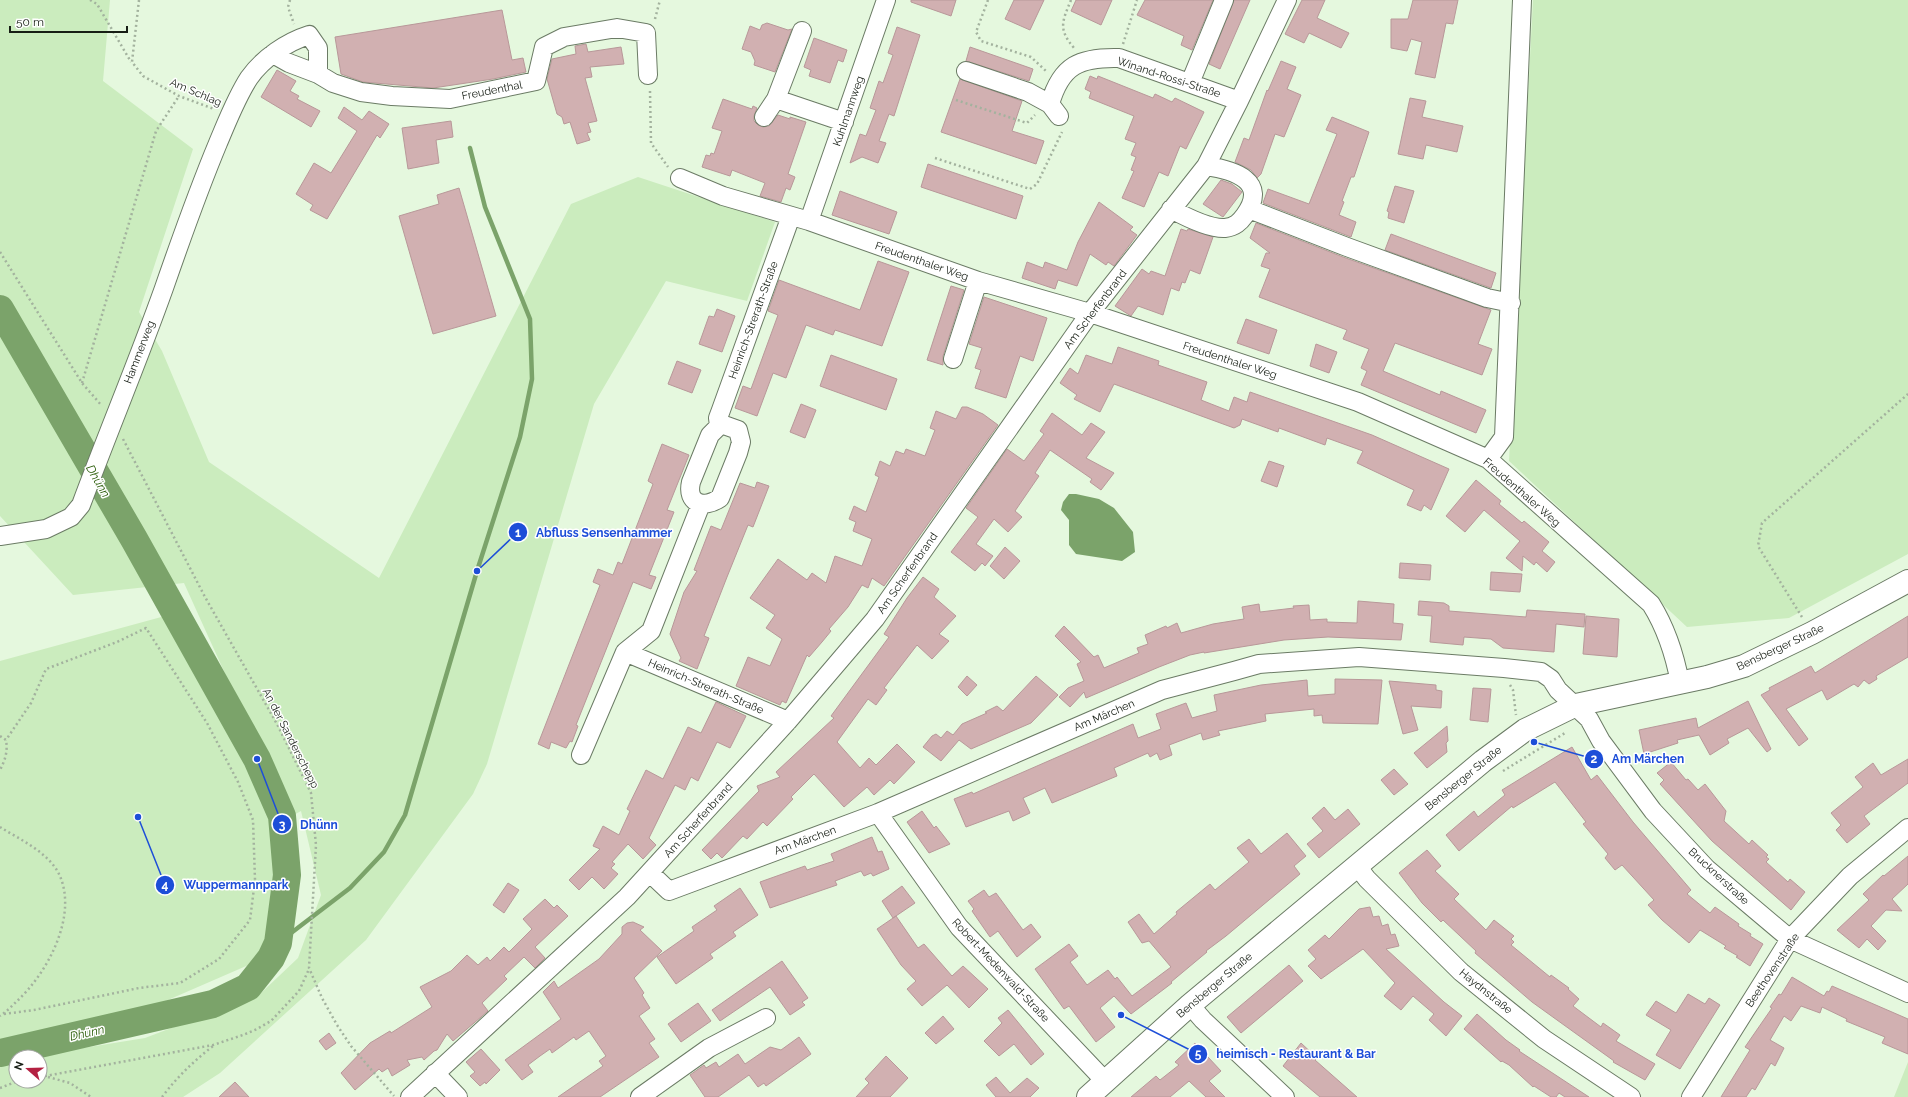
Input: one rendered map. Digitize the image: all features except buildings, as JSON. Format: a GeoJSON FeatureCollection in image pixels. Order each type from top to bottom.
{"type":"FeatureCollection","features":[{"type":"Feature","properties":{"kind":"main road","name":"Bensberger Straße"},"geometry":{"type":"LineString","coordinates":[[1088,1097],[1190,1005],[1483,761],[1525,730],[1576,705],[1707,677],[1744,666],[1812,633],[1908,581]]}},
{"type":"Feature","properties":{"kind":"street","name":"Kuhlmannweg"},"geometry":{"type":"LineString","coordinates":[[809,222],[886,0]]}},
{"type":"Feature","properties":{"kind":"street"},"geometry":{"type":"LineString","coordinates":[[1190,83],[1224,0]]}},
{"type":"Feature","properties":{"kind":"street","name":"Am Scherfenbrand"},"geometry":{"type":"LineString","coordinates":[[410,1097],[434,1073],[627,897],[788,721],[875,619],[1090,313],[1170,209],[1206,166],[1287,0]]}},
{"type":"Feature","properties":{"kind":"street"},"geometry":{"type":"LineString","coordinates":[[1488,459],[1504,437],[1511,304],[1522,0]]}},
{"type":"Feature","properties":{"kind":"street","name":"Freudenthal"},"geometry":{"type":"LineString","coordinates":[[273,54],[289,63],[318,74],[332,83],[361,92],[392,96],[450,99],[536,81],[544,47],[564,37],[617,28],[646,33],[648,75]]}},
{"type":"Feature","properties":{"kind":"street"},"geometry":{"type":"LineString","coordinates":[[764,117],[776,99],[802,31]]}},
{"type":"Feature","properties":{"kind":"street"},"geometry":{"type":"LineString","coordinates":[[230,115],[249,79],[259,66],[273,54],[298,38],[309,35],[318,48],[318,74]]}},
{"type":"Feature","properties":{"kind":"street","name":"Winand-Rossi-Straße"},"geometry":{"type":"LineString","coordinates":[[1054,110],[1059,80],[1071,66],[1084,61],[1102,58],[1119,58],[1239,101]]}},
{"type":"Feature","properties":{"kind":"street"},"geometry":{"type":"LineString","coordinates":[[966,71],[1028,92],[1054,110]]}},
{"type":"Feature","properties":{"kind":"street"},"geometry":{"type":"LineString","coordinates":[[776,99],[844,122]]}},
{"type":"Feature","properties":{"kind":"street","name":"Hammerweg"},"geometry":{"type":"LineString","coordinates":[[0,536],[46,529],[71,517],[81,505],[201,184],[230,115]]}},
{"type":"Feature","properties":{"kind":"street"},"geometry":{"type":"LineString","coordinates":[[1170,209],[1202,222],[1224,228],[1235,226],[1249,209],[1254,196],[1249,183],[1242,176],[1206,166]]}},
{"type":"Feature","properties":{"kind":"street","name":"Freudenthaler Weg"},"geometry":{"type":"LineString","coordinates":[[680,178],[723,196],[791,216],[978,281],[1090,313],[1358,402],[1488,459],[1651,604],[1677,663],[1680,683]]}},
{"type":"Feature","properties":{"kind":"street"},"geometry":{"type":"LineString","coordinates":[[1249,209],[1465,290],[1511,304]]}},
{"type":"Feature","properties":{"kind":"street","name":"Heinrich-Strerath-Straße"},"geometry":{"type":"LineString","coordinates":[[701,504],[692,496],[690,490],[710,435],[719,426],[718,418],[791,216]]}},
{"type":"Feature","properties":{"kind":"street"},"geometry":{"type":"LineString","coordinates":[[953,359],[978,281]]}},
{"type":"Feature","properties":{"kind":"street"},"geometry":{"type":"LineString","coordinates":[[581,755],[625,652],[651,631],[701,504],[707,505],[720,498],[741,442],[738,430],[724,424],[719,426]]}},
{"type":"Feature","properties":{"kind":"street","name":"Heinrich-Strerath-Straße"},"geometry":{"type":"LineString","coordinates":[[625,652],[788,721]]}},
{"type":"Feature","properties":{"kind":"street","name":"Am Märchen"},"geometry":{"type":"LineString","coordinates":[[650,873],[668,891],[878,813],[1162,690],[1260,664],[1360,657],[1504,668],[1545,674],[1551,678],[1558,690],[1576,705]]}},
{"type":"Feature","properties":{"kind":"street","name":"Brucknerstraße"},"geometry":{"type":"LineString","coordinates":[[1576,705],[1589,719],[1601,741],[1653,811],[1707,868],[1790,939],[1908,993]]}},
{"type":"Feature","properties":{"kind":"street","name":"Robert-Medenwald-Straße"},"geometry":{"type":"LineString","coordinates":[[878,813],[959,927],[1105,1081]]}},
{"type":"Feature","properties":{"kind":"street","name":"Beethovenstraße"},"geometry":{"type":"LineString","coordinates":[[1691,1097],[1790,939],[1850,876],[1908,828]]}},
{"type":"Feature","properties":{"kind":"street","name":"Haydnstraße"},"geometry":{"type":"LineString","coordinates":[[1357,866],[1367,879],[1461,972],[1544,1039],[1631,1097]]}},
{"type":"Feature","properties":{"kind":"street"},"geometry":{"type":"LineString","coordinates":[[1190,1005],[1203,1020],[1285,1097]]}},
{"type":"Feature","properties":{"kind":"street"},"geometry":{"type":"LineString","coordinates":[[640,1097],[709,1048],[766,1018]]}},
{"type":"Feature","properties":{"kind":"street"},"geometry":{"type":"LineString","coordinates":[[434,1073],[458,1097]]}},
{"type":"Feature","properties":{"kind":"path","name":"Am Schlag"},"geometry":{"type":"LineString","coordinates":[[90,0],[97,4],[132,62],[143,76],[179,96],[230,115]]}},
{"type":"Feature","properties":{"kind":"path"},"geometry":{"type":"LineString","coordinates":[[132,62],[139,0]]}},
{"type":"Feature","properties":{"kind":"path"},"geometry":{"type":"LineString","coordinates":[[290,0],[288,7],[298,38]]}},
{"type":"Feature","properties":{"kind":"path"},"geometry":{"type":"LineString","coordinates":[[988,0],[976,32],[981,41],[1032,57],[1059,80]]}},
{"type":"Feature","properties":{"kind":"path"},"geometry":{"type":"LineString","coordinates":[[1071,0],[1062,21],[1064,35],[1084,61]]}},
{"type":"Feature","properties":{"kind":"path"},"geometry":{"type":"LineString","coordinates":[[1119,58],[1137,0]]}},
{"type":"Feature","properties":{"kind":"path"},"geometry":{"type":"LineString","coordinates":[[648,75],[651,143],[666,165],[680,178]]}},
{"type":"Feature","properties":{"kind":"path"},"geometry":{"type":"LineString","coordinates":[[82,383],[156,131],[179,96]]}},
{"type":"Feature","properties":{"kind":"path"},"geometry":{"type":"LineString","coordinates":[[935,158],[1030,189],[1037,184],[1062,132],[1054,110],[1027,124],[956,100]]}},
{"type":"Feature","properties":{"kind":"path","name":"An der Sanderschepp"},"geometry":{"type":"LineString","coordinates":[[0,252],[82,383],[113,418],[205,597],[277,724],[311,793],[316,845],[314,904],[310,937],[309,968],[322,998],[337,1025],[351,1046],[395,1097]]}},
{"type":"Feature","properties":{"kind":"path"},"geometry":{"type":"LineString","coordinates":[[1812,633],[1758,546],[1762,523],[1908,394]]}},
{"type":"Feature","properties":{"kind":"path"},"geometry":{"type":"LineString","coordinates":[[4,1014],[34,1010],[138,988],[180,982],[219,959],[250,920],[255,880],[254,820],[238,782],[207,722],[146,628],[117,642],[46,669],[31,703],[6,740]]}},
{"type":"Feature","properties":{"kind":"path"},"geometry":{"type":"LineString","coordinates":[[1504,668],[1513,690],[1516,714],[1525,730]]}},
{"type":"Feature","properties":{"kind":"path"},"geometry":{"type":"LineString","coordinates":[[0,736],[6,740],[8,747],[6,759],[0,770]]}},
{"type":"Feature","properties":{"kind":"path"},"geometry":{"type":"LineString","coordinates":[[0,827],[24,841],[48,859],[58,872],[64,892],[64,908],[60,933],[51,957],[42,973],[25,994],[0,1016]]}},
{"type":"Feature","properties":{"kind":"path"},"geometry":{"type":"LineString","coordinates":[[48,1076],[213,1045],[257,1030],[271,1020],[300,991],[309,968]]}},
{"type":"Feature","properties":{"kind":"path"},"geometry":{"type":"LineString","coordinates":[[162,1097],[192,1063],[213,1045]]}},
{"type":"Feature","properties":{"kind":"path"},"geometry":{"type":"LineString","coordinates":[[48,1077],[70,1083],[91,1097]]}},
{"type":"Feature","properties":{"kind":"shaded area"},"geometry":{"type":"Polygon","coordinates":[[[0,0],[110,0],[103,81],[193,149],[139,312],[162,351],[209,462],[379,578],[571,204],[638,177],[775,222],[747,301],[666,281],[594,404],[487,764],[473,794],[366,940],[220,1073],[183,1097],[0,1097],[0,1062],[8,1060],[8,1089],[48,1089],[48,1054],[145,1038],[260,994],[298,958],[321,895],[301,811],[290,817],[184,583],[73,595],[0,516],[0,0]]]}},
{"type":"Feature","properties":{"kind":"shaded area"},"geometry":{"type":"Polygon","coordinates":[[[1533,0],[1908,0],[1908,554],[1789,618],[1687,627],[1509,461],[1533,0]]]}},
{"type":"Feature","properties":{"kind":"shaded area"},"geometry":{"type":"Polygon","coordinates":[[[1069,494],[1099,499],[1114,508],[1133,532],[1135,552],[1122,561],[1076,554],[1069,545],[1069,520],[1061,510],[1063,502],[1069,494]]]}},
{"type":"Feature","properties":{"kind":"shaded area"},"geometry":{"type":"Polygon","coordinates":[[[176,613],[259,771],[292,864],[260,960],[138,1013],[0,1040],[0,661],[176,613]]]}},
{"type":"Feature","properties":{"kind":"shaded area"},"geometry":{"type":"Polygon","coordinates":[[[1908,1062],[1908,1097],[1894,1097],[1908,1062]]]}},
{"type":"Feature","properties":{"kind":"waterway"},"geometry":{"type":"LineString","coordinates":[[278,943],[350,888],[384,852],[405,815],[477,571],[520,437],[532,379],[530,319],[485,207],[470,148]]}},
{"type":"Feature","properties":{"kind":"waterway","name":"Dhünn"},"geometry":{"type":"LineString","coordinates":[[0,309],[134,539],[257,759],[282,816],[287,875],[278,943],[271,958],[248,987],[213,1004],[0,1053]]}},
{"type":"Feature","properties":{"kind":"place","name":"Abfluss Sensenhammer"},"geometry":{"type":"Point","coordinates":[477,571]}},
{"type":"Feature","properties":{"kind":"place","name":"Am Märchen"},"geometry":{"type":"Point","coordinates":[1534,742]}},
{"type":"Feature","properties":{"kind":"place","name":"Dhünn"},"geometry":{"type":"Point","coordinates":[257,759]}},
{"type":"Feature","properties":{"kind":"place","name":"Wuppermannpark"},"geometry":{"type":"Point","coordinates":[138,817]}},
{"type":"Feature","properties":{"kind":"place","name":"heimisch - Restaurant & Bar"},"geometry":{"type":"Point","coordinates":[1121,1015]}}]}
